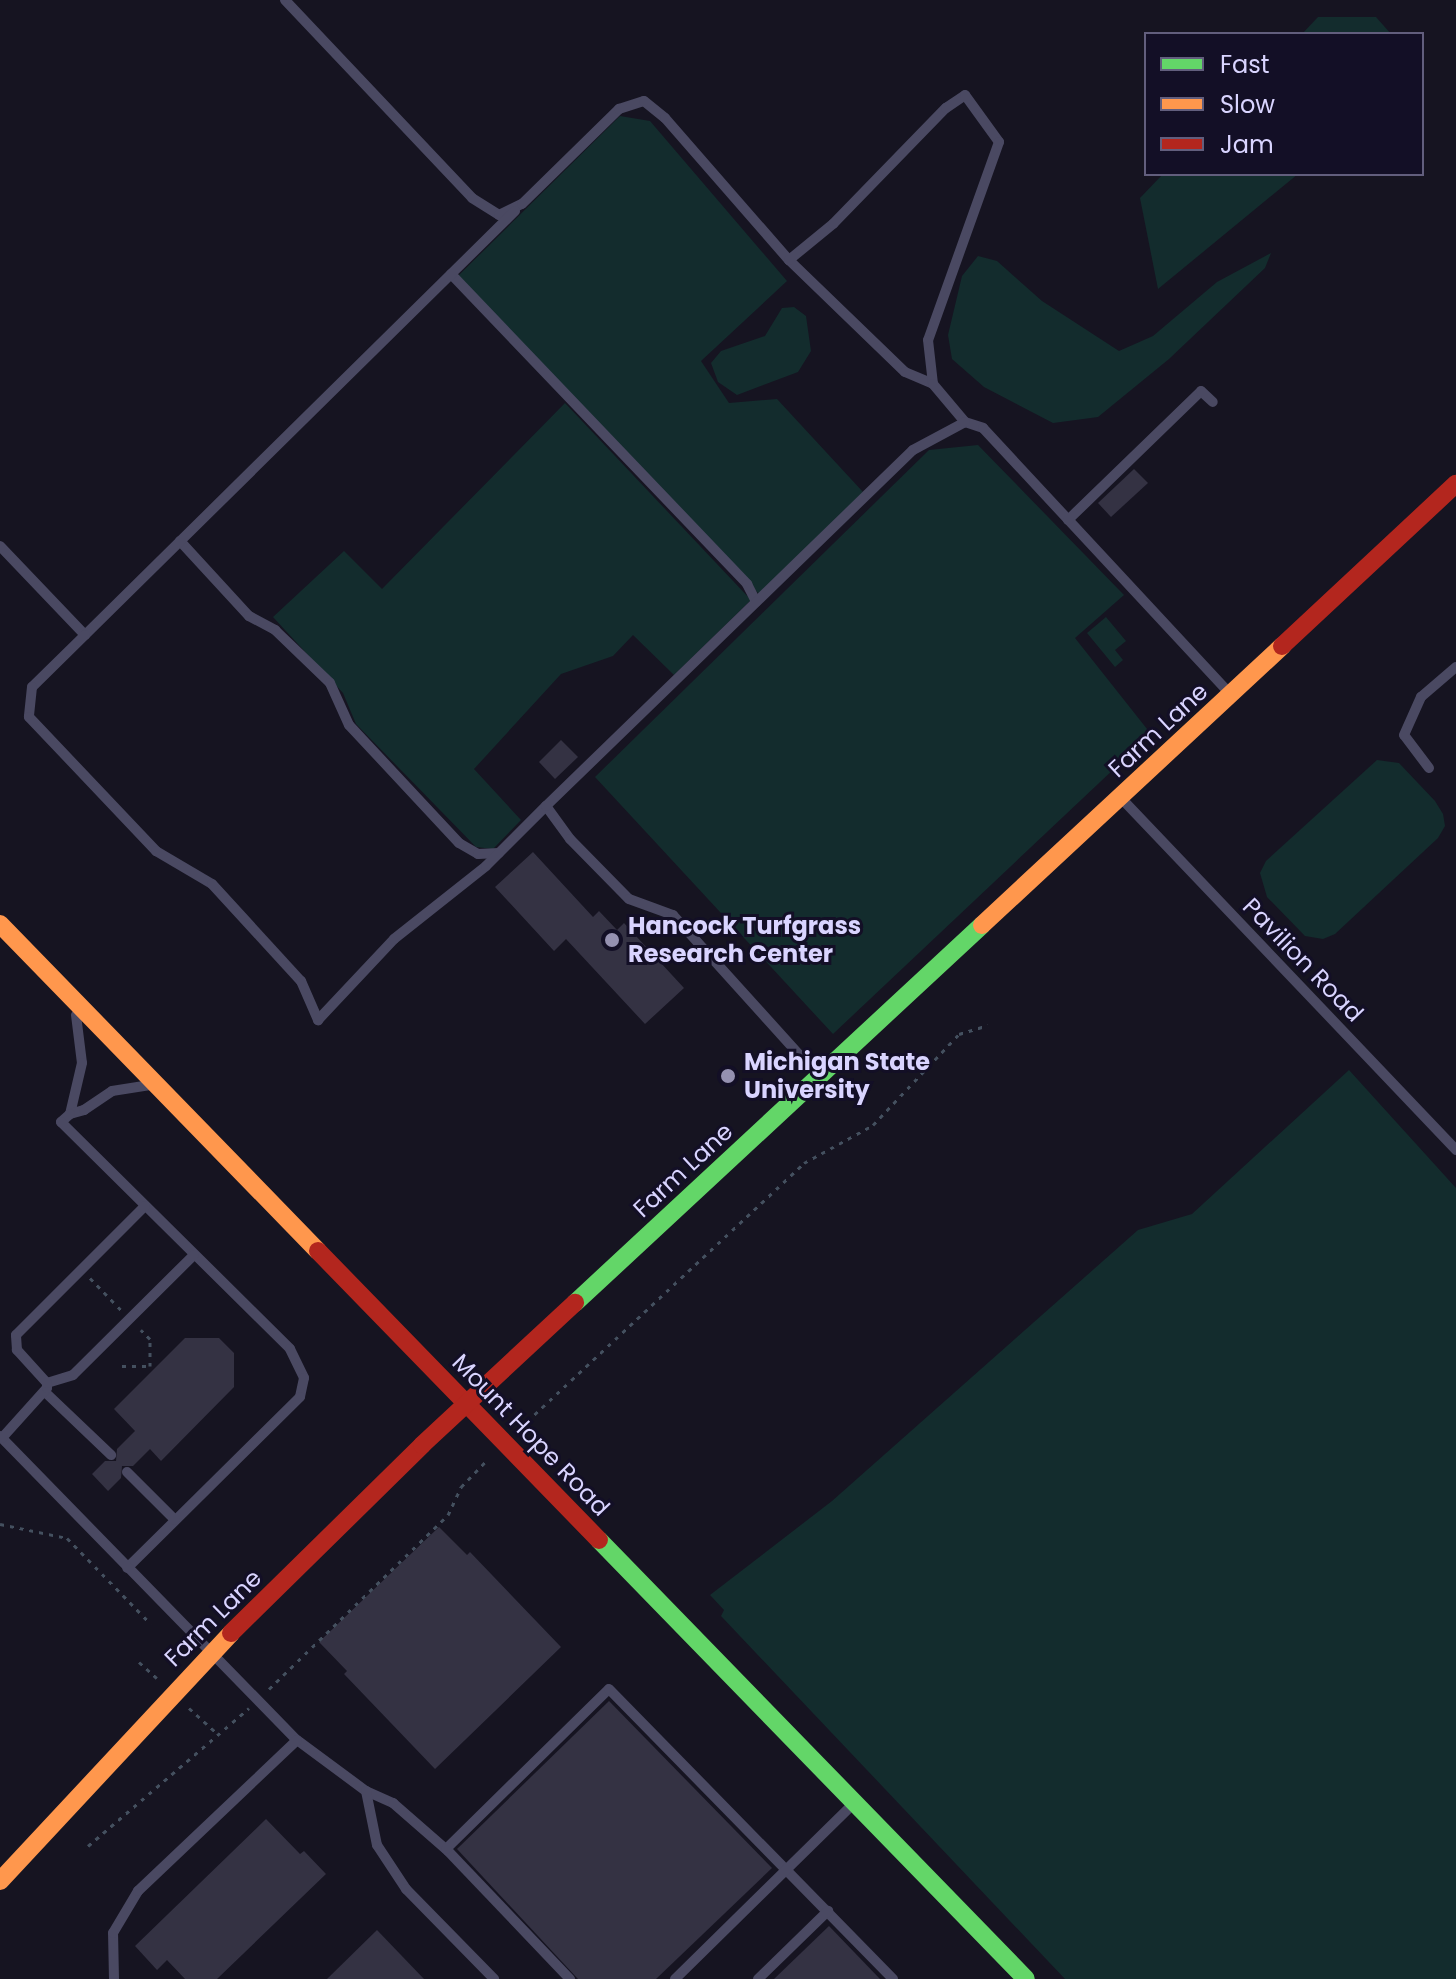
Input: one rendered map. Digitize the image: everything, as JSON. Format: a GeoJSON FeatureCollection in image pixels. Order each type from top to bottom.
{"type":"FeatureCollection","features":[{"type":"Feature","properties":{"kind":"street","name":"Farm Lane"},"geometry":{"type":"LineString","coordinates":[[0,1881],[210,1654],[467,1403],[1456,484]]}},
{"type":"Feature","properties":{"kind":"street","name":"Mount Hope Road"},"geometry":{"type":"LineString","coordinates":[[0,924],[1026,1979]]}},
{"type":"Feature","properties":{"kind":"lane"},"geometry":{"type":"LineString","coordinates":[[285,0],[472,198],[499,215],[522,204]]}},
{"type":"Feature","properties":{"kind":"lane"},"geometry":{"type":"LineString","coordinates":[[789,260],[833,224],[946,108],[965,95],[999,142],[928,340],[933,384]]}},
{"type":"Feature","properties":{"kind":"lane"},"geometry":{"type":"LineString","coordinates":[[965,422],[913,450],[499,853],[394,939],[318,1020],[301,981],[212,884],[156,851],[29,717],[32,687],[619,109],[644,101],[665,118],[789,260],[905,372],[933,384],[965,422],[983,428],[1231,695]]}},
{"type":"Feature","properties":{"kind":"lane"},"geometry":{"type":"LineString","coordinates":[[451,274],[747,584],[756,602]]}},
{"type":"Feature","properties":{"kind":"lane"},"geometry":{"type":"LineString","coordinates":[[1068,520],[1201,391],[1213,402]]}},
{"type":"Feature","properties":{"kind":"lane"},"geometry":{"type":"LineString","coordinates":[[180,541],[249,616],[275,630],[330,683],[349,725],[459,843],[478,854],[499,853]]}},
{"type":"Feature","properties":{"kind":"lane"},"geometry":{"type":"LineString","coordinates":[[0,546],[85,635]]}},
{"type":"Feature","properties":{"kind":"lane"},"geometry":{"type":"LineString","coordinates":[[1429,768],[1404,735],[1421,697],[1456,667]]}},
{"type":"Feature","properties":{"kind":"lane","name":"Pavilion Road"},"geometry":{"type":"LineString","coordinates":[[1121,798],[1456,1150]]}},
{"type":"Feature","properties":{"kind":"lane"},"geometry":{"type":"LineString","coordinates":[[546,806],[570,839],[629,899],[673,915],[820,1077]]}},
{"type":"Feature","properties":{"kind":"lane"},"geometry":{"type":"LineString","coordinates":[[68,995],[80,1026],[82,1063],[70,1114]]}},
{"type":"Feature","properties":{"kind":"lane"},"geometry":{"type":"LineString","coordinates":[[127,1568],[300,1397],[304,1378],[290,1349],[61,1122],[112,1091],[156,1084]]}},
{"type":"Feature","properties":{"kind":"lane"},"geometry":{"type":"LineString","coordinates":[[111,1455],[46,1388],[17,1350],[16,1335],[145,1206]]}},
{"type":"Feature","properties":{"kind":"lane"},"geometry":{"type":"LineString","coordinates":[[194,1255],[73,1375],[46,1388],[1,1437],[257,1702],[297,1740],[366,1791],[393,1803],[446,1849],[570,1979]]}},
{"type":"Feature","properties":{"kind":"lane"},"geometry":{"type":"LineString","coordinates":[[127,1472],[175,1520]]}},
{"type":"Feature","properties":{"kind":"lane"},"geometry":{"type":"LineString","coordinates":[[446,1849],[609,1689],[893,1979]]}},
{"type":"Feature","properties":{"kind":"lane"},"geometry":{"type":"LineString","coordinates":[[114,1979],[113,1933],[138,1891],[297,1740]]}},
{"type":"Feature","properties":{"kind":"lane"},"geometry":{"type":"LineString","coordinates":[[366,1791],[377,1845],[406,1889],[494,1979]]}},
{"type":"Feature","properties":{"kind":"lane"},"geometry":{"type":"LineString","coordinates":[[675,1979],[856,1801]]}},
{"type":"Feature","properties":{"kind":"lane"},"geometry":{"type":"LineString","coordinates":[[758,1979],[828,1911]]}},
{"type":"Feature","properties":{"kind":"path"},"geometry":{"type":"LineString","coordinates":[[88,1846],[257,1702],[448,1515],[461,1487],[504,1442],[804,1163],[873,1125],[959,1034],[988,1025]]}},
{"type":"Feature","properties":{"kind":"path"},"geometry":{"type":"LineString","coordinates":[[0,1524],[67,1538],[151,1624]]}},
{"type":"Feature","properties":{"kind":"green space"},"geometry":{"type":"Polygon","coordinates":[[[1318,17],[1376,17],[1389,32],[1304,32],[1318,17]]]}},
{"type":"Feature","properties":{"kind":"green space"},"geometry":{"type":"Polygon","coordinates":[[[620,116],[650,121],[787,281],[701,361],[729,403],[777,399],[863,492],[759,594],[458,276],[620,116]]]}},
{"type":"Feature","properties":{"kind":"green space"},"geometry":{"type":"Polygon","coordinates":[[[1161,176],[1296,176],[1158,289],[1140,198],[1161,176]]]}},
{"type":"Feature","properties":{"kind":"green space"},"geometry":{"type":"Polygon","coordinates":[[[1271,253],[1265,268],[1169,359],[1098,417],[1053,423],[984,387],[952,359],[948,335],[962,276],[978,256],[997,261],[1042,301],[1119,351],[1153,336],[1217,282],[1271,253]]]}},
{"type":"Feature","properties":{"kind":"green space"},"geometry":{"type":"Polygon","coordinates":[[[794,307],[806,316],[811,351],[798,372],[737,395],[718,382],[711,363],[721,351],[765,336],[782,308],[794,307]]]}},
{"type":"Feature","properties":{"kind":"green space"},"geometry":{"type":"Polygon","coordinates":[[[565,403],[751,600],[674,675],[633,635],[613,656],[561,674],[474,769],[521,820],[493,849],[476,847],[356,724],[343,693],[273,617],[344,551],[382,589],[565,403]]]}},
{"type":"Feature","properties":{"kind":"green space"},"geometry":{"type":"Polygon","coordinates":[[[978,445],[1124,595],[1075,638],[1151,734],[833,1034],[595,777],[929,450],[978,445]]]}},
{"type":"Feature","properties":{"kind":"green space"},"geometry":{"type":"Polygon","coordinates":[[[1106,617],[1126,641],[1115,650],[1123,660],[1115,667],[1087,633],[1106,617]]]}},
{"type":"Feature","properties":{"kind":"green space"},"geometry":{"type":"Polygon","coordinates":[[[1377,760],[1399,763],[1435,801],[1443,814],[1445,826],[1438,838],[1335,934],[1323,939],[1305,936],[1267,897],[1260,873],[1266,861],[1377,760]]]}},
{"type":"Feature","properties":{"kind":"green space"},"geometry":{"type":"Polygon","coordinates":[[[1349,1070],[1456,1188],[1456,1979],[1065,1979],[721,1616],[724,1610],[710,1595],[832,1501],[1138,1230],[1192,1214],[1349,1070]]]}},
{"type":"Feature","properties":{"kind":"building"},"geometry":{"type":"Polygon","coordinates":[[[1134,469],[1148,483],[1111,517],[1098,503],[1134,469]]]}},
{"type":"Feature","properties":{"kind":"building"},"geometry":{"type":"Polygon","coordinates":[[[561,740],[578,757],[555,779],[539,762],[561,740]]]}},
{"type":"Feature","properties":{"kind":"building","name":"Hancock Turfgrass Research Center"},"geometry":{"type":"Polygon","coordinates":[[[533,852],[593,917],[599,911],[617,930],[624,923],[684,988],[645,1024],[566,939],[554,951],[495,887],[533,852]]]}},
{"type":"Feature","properties":{"kind":"building"},"geometry":{"type":"Polygon","coordinates":[[[185,1338],[219,1338],[234,1353],[234,1387],[161,1461],[150,1449],[133,1466],[122,1466],[121,1478],[108,1491],[92,1474],[105,1461],[116,1461],[117,1449],[135,1431],[114,1409],[185,1338]]]}},
{"type":"Feature","properties":{"kind":"building"},"geometry":{"type":"Polygon","coordinates":[[[439,1527],[467,1555],[470,1552],[561,1647],[435,1769],[344,1674],[347,1671],[319,1642],[439,1527]]]}},
{"type":"Feature","properties":{"kind":"building"},"geometry":{"type":"Polygon","coordinates":[[[609,1701],[772,1868],[656,1979],[578,1979],[457,1849],[609,1701]]]}},
{"type":"Feature","properties":{"kind":"building"},"geometry":{"type":"Polygon","coordinates":[[[266,1819],[300,1854],[304,1851],[326,1874],[217,1979],[185,1979],[167,1960],[157,1970],[135,1946],[266,1819]]]}},
{"type":"Feature","properties":{"kind":"building"},"geometry":{"type":"Polygon","coordinates":[[[829,1926],[880,1979],[774,1979],[829,1926]]]}},
{"type":"Feature","properties":{"kind":"building"},"geometry":{"type":"Polygon","coordinates":[[[377,1930],[424,1979],[327,1979],[377,1930]]]}},
{"type":"Feature","properties":{"kind":"traffic: fast"},"geometry":{"type":"LineString","coordinates":[[575,1303],[982,925]]}},
{"type":"Feature","properties":{"kind":"traffic: fast"},"geometry":{"type":"LineString","coordinates":[[599,1540],[1026,1979]]}},
{"type":"Feature","properties":{"kind":"traffic: slow"},"geometry":{"type":"LineString","coordinates":[[982,925],[1282,646]]}},
{"type":"Feature","properties":{"kind":"traffic: slow"},"geometry":{"type":"LineString","coordinates":[[0,924],[318,1251]]}},
{"type":"Feature","properties":{"kind":"traffic: slow"},"geometry":{"type":"LineString","coordinates":[[0,1881],[231,1633]]}},
{"type":"Feature","properties":{"kind":"traffic: jam"},"geometry":{"type":"LineString","coordinates":[[1282,646],[1456,484]]}},
{"type":"Feature","properties":{"kind":"traffic: jam"},"geometry":{"type":"LineString","coordinates":[[318,1251],[599,1540]]}},
{"type":"Feature","properties":{"kind":"traffic: jam"},"geometry":{"type":"LineString","coordinates":[[231,1633],[422,1445],[575,1303]]}},
{"type":"Feature","properties":{"kind":"place","name":"Hancock Turfgrass Research Center"},"geometry":{"type":"Point","coordinates":[612,940]}},
{"type":"Feature","properties":{"kind":"place","name":"Michigan State University"},"geometry":{"type":"Point","coordinates":[728,1076]}}]}
